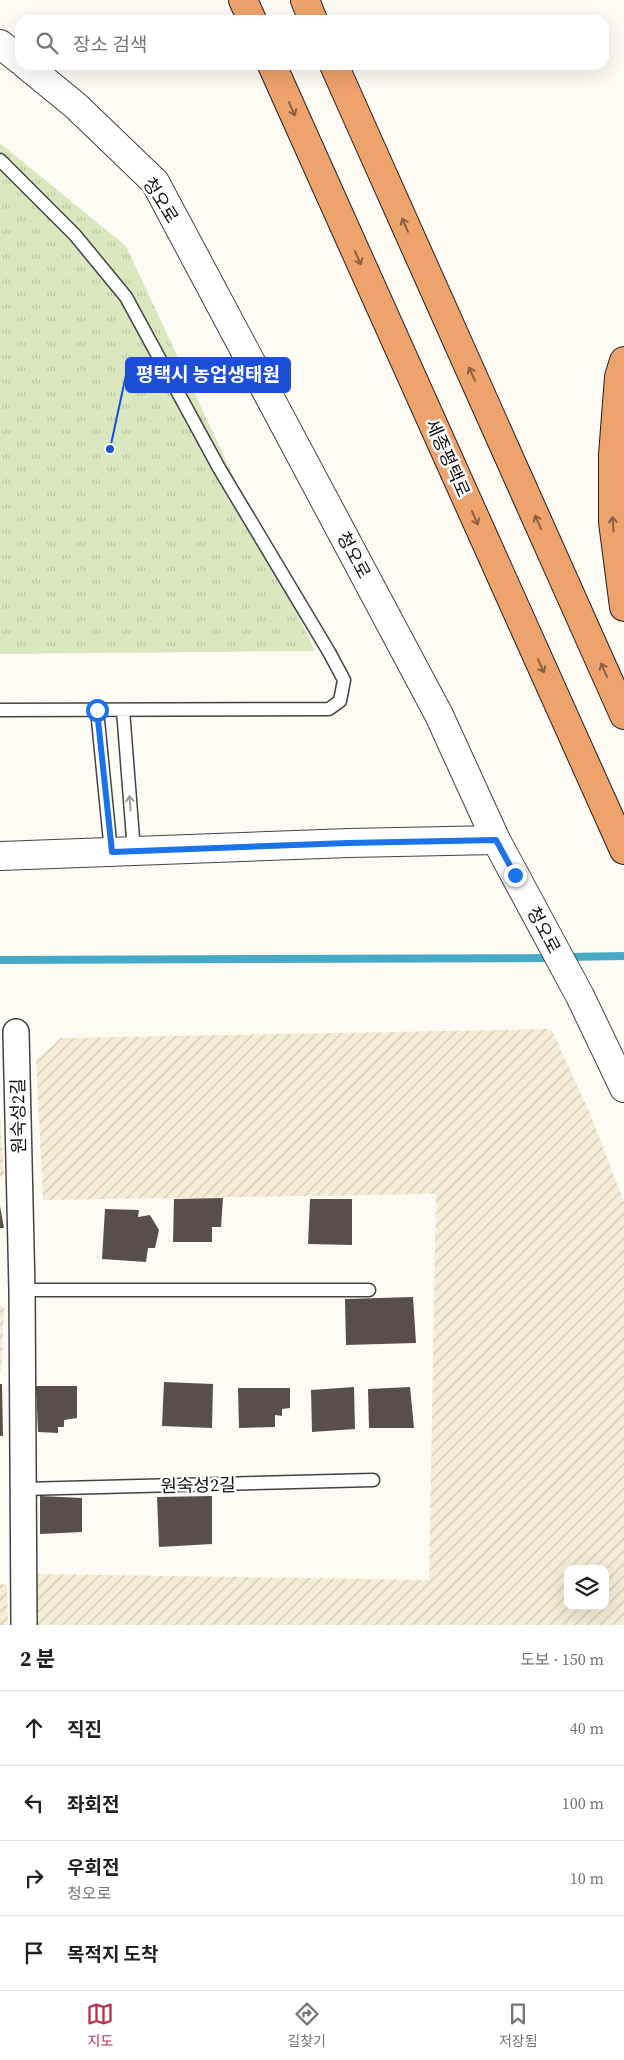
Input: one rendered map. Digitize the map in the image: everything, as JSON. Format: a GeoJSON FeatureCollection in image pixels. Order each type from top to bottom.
{"type":"FeatureCollection","features":[{"type":"Feature","properties":{"kind":"highway"},"geometry":{"type":"LineString","coordinates":[[242,0],[250,15]]}},
{"type":"Feature","properties":{"kind":"highway"},"geometry":{"type":"LineString","coordinates":[[304,0],[312,15]]}},
{"type":"Feature","properties":{"kind":"highway","name":"세종평택로"},"geometry":{"type":"LineString","coordinates":[[274,70],[624,850]]}},
{"type":"Feature","properties":{"kind":"highway"},"geometry":{"type":"LineString","coordinates":[[336,70],[624,715]]}},
{"type":"Feature","properties":{"kind":"highway"},"geometry":{"type":"LineString","coordinates":[[624,361],[618,377],[613,455],[613,522],[624,607]]}},
{"type":"Feature","properties":{"kind":"street"},"geometry":{"type":"LineString","coordinates":[[0,44],[15,56]]}},
{"type":"Feature","properties":{"kind":"street","name":"청오로"},"geometry":{"type":"LineString","coordinates":[[32,70],[76,106],[155,182],[439,715],[496,840],[580,996],[624,1088]]}},
{"type":"Feature","properties":{"kind":"street"},"geometry":{"type":"LineString","coordinates":[[0,856],[348,843],[496,840]]}},
{"type":"Feature","properties":{"kind":"street","name":"원숙성2길"},"geometry":{"type":"LineString","coordinates":[[16,1032],[22,1290],[24,1625]]}},
{"type":"Feature","properties":{"kind":"lane"},"geometry":{"type":"LineString","coordinates":[[0,160],[74,235],[126,297],[219,468],[344,680],[340,701],[329,709],[0,710]]}},
{"type":"Feature","properties":{"kind":"lane"},"geometry":{"type":"LineString","coordinates":[[97,710],[123,852]]}},
{"type":"Feature","properties":{"kind":"lane"},"geometry":{"type":"LineString","coordinates":[[122,710],[123,852]]}},
{"type":"Feature","properties":{"kind":"lane"},"geometry":{"type":"LineString","coordinates":[[22,1290],[369,1290]]}},
{"type":"Feature","properties":{"kind":"lane","name":"원숙성2길"},"geometry":{"type":"LineString","coordinates":[[23,1489],[373,1480]]}},
{"type":"Feature","properties":{"kind":"shaded area"},"geometry":{"type":"Polygon","coordinates":[[[551,1029],[589,1111],[624,1202],[624,1625],[37,1625],[36,1574],[429,1580],[436,1194],[43,1200],[36,1060],[61,1038],[551,1029]]]}},
{"type":"Feature","properties":{"kind":"shaded area"},"geometry":{"type":"Polygon","coordinates":[[[0,1113],[4,1176],[0,1177],[0,1113]]]}},
{"type":"Feature","properties":{"kind":"shaded area"},"geometry":{"type":"Polygon","coordinates":[[[0,1306],[4,1307],[1,1373],[0,1373],[0,1306]]]}},
{"type":"Feature","properties":{"kind":"shaded area"},"geometry":{"type":"Polygon","coordinates":[[[0,1584],[7,1585],[8,1625],[0,1625],[0,1584]]]}},
{"type":"Feature","properties":{"kind":"green space"},"geometry":{"type":"Polygon","coordinates":[[[0,143],[126,246],[315,651],[0,654],[0,143]]]}},
{"type":"Feature","properties":{"kind":"building"},"geometry":{"type":"Polygon","coordinates":[[[223,1198],[221,1227],[212,1227],[212,1242],[173,1242],[174,1199],[223,1198]]]}},
{"type":"Feature","properties":{"kind":"building"},"geometry":{"type":"Polygon","coordinates":[[[310,1199],[352,1199],[352,1245],[308,1244],[310,1199]]]}},
{"type":"Feature","properties":{"kind":"building"},"geometry":{"type":"Polygon","coordinates":[[[0,1206],[4,1228],[0,1228],[0,1206]]]}},
{"type":"Feature","properties":{"kind":"building"},"geometry":{"type":"Polygon","coordinates":[[[105,1209],[139,1210],[138,1217],[150,1215],[159,1230],[155,1248],[148,1248],[146,1262],[102,1259],[105,1209]]]}},
{"type":"Feature","properties":{"kind":"building"},"geometry":{"type":"Polygon","coordinates":[[[413,1297],[416,1343],[346,1345],[345,1299],[413,1297]]]}},
{"type":"Feature","properties":{"kind":"building"},"geometry":{"type":"Polygon","coordinates":[[[164,1382],[213,1384],[212,1428],[162,1426],[164,1382]]]}},
{"type":"Feature","properties":{"kind":"building"},"geometry":{"type":"Polygon","coordinates":[[[0,1384],[2,1384],[3,1436],[0,1436],[0,1384]]]}},
{"type":"Feature","properties":{"kind":"building"},"geometry":{"type":"Polygon","coordinates":[[[36,1386],[77,1386],[77,1418],[64,1420],[64,1427],[58,1427],[58,1433],[38,1432],[36,1386]]]}},
{"type":"Feature","properties":{"kind":"building"},"geometry":{"type":"Polygon","coordinates":[[[354,1387],[355,1429],[312,1432],[311,1390],[354,1387]]]}},
{"type":"Feature","properties":{"kind":"building"},"geometry":{"type":"Polygon","coordinates":[[[410,1387],[414,1428],[369,1428],[368,1389],[410,1387]]]}},
{"type":"Feature","properties":{"kind":"building"},"geometry":{"type":"Polygon","coordinates":[[[238,1388],[290,1388],[290,1408],[282,1409],[282,1416],[275,1415],[275,1427],[239,1428],[238,1388]]]}},
{"type":"Feature","properties":{"kind":"building"},"geometry":{"type":"Polygon","coordinates":[[[40,1496],[82,1498],[82,1532],[40,1534],[40,1496]]]}},
{"type":"Feature","properties":{"kind":"building"},"geometry":{"type":"Polygon","coordinates":[[[212,1496],[212,1544],[159,1547],[157,1497],[212,1496]]]}},
{"type":"Feature","properties":{"kind":"waterway"},"geometry":{"type":"LineString","coordinates":[[566,957],[624,956]]}},
{"type":"Feature","properties":{"kind":"waterway"},"geometry":{"type":"LineString","coordinates":[[0,960],[552,958]]}},
{"type":"Feature","properties":{"kind":"place","name":"평택시 농업생태원"},"geometry":{"type":"Point","coordinates":[110,449]}},
{"type":"Feature","properties":{"kind":"route"},"geometry":{"type":"LineString","coordinates":[[97,710],[112,852],[348,843],[496,840],[515,875]]}}]}
